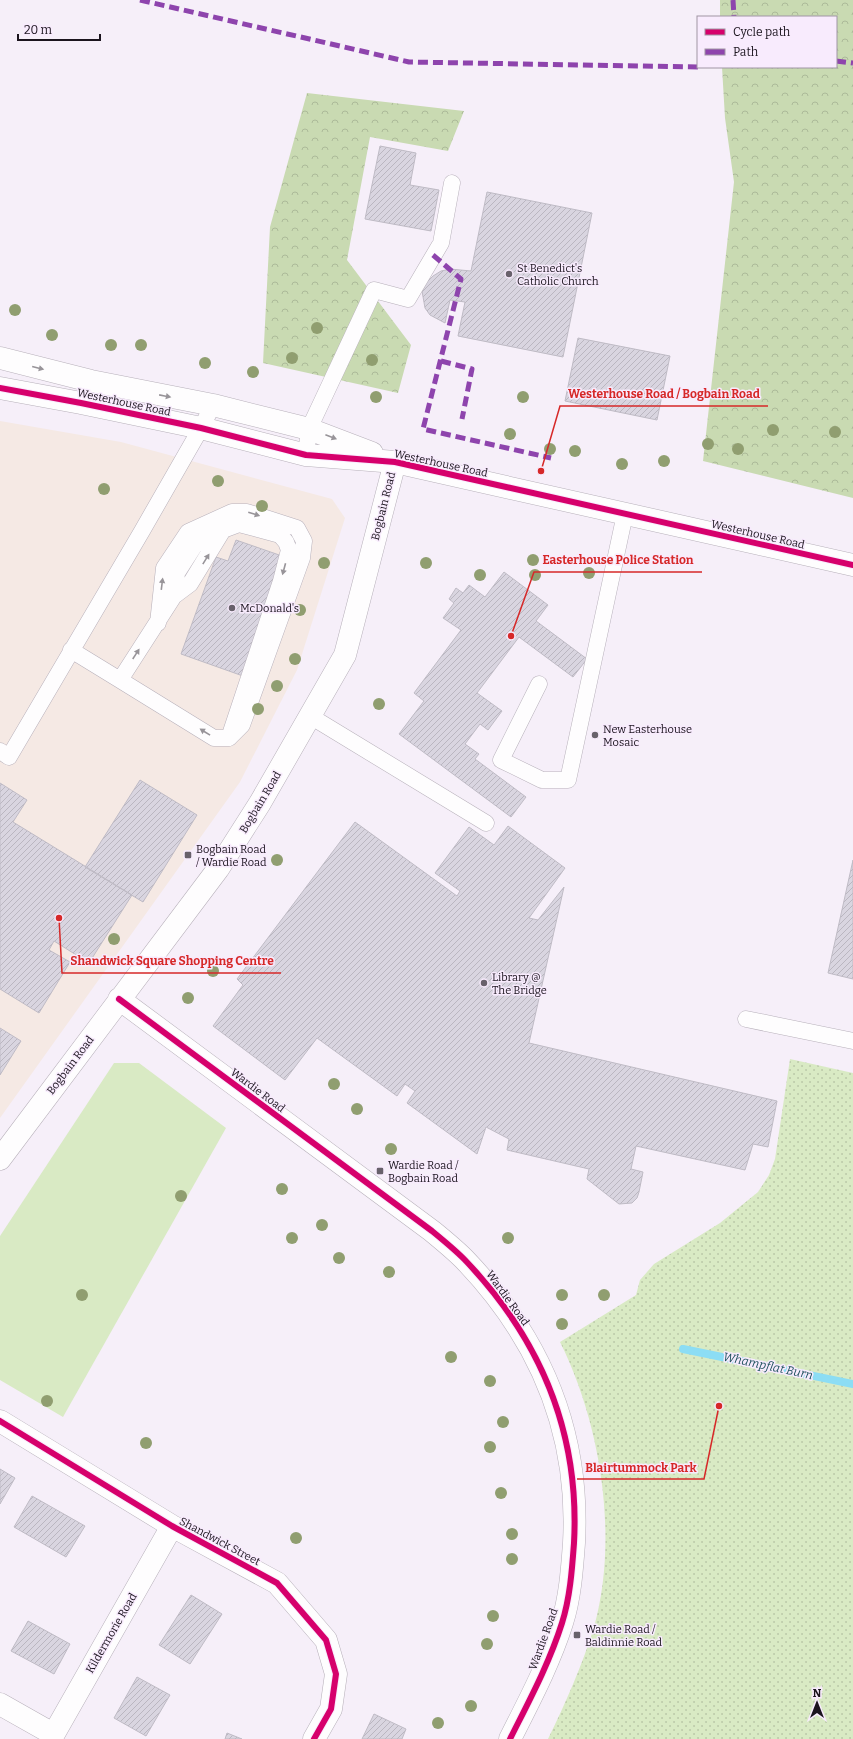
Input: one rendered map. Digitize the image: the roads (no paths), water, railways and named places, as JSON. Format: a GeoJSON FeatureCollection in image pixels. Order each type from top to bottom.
{"type":"FeatureCollection","features":[{"type":"Feature","properties":{"kind":"street","name":"Westerhouse Road"},"geometry":{"type":"LineString","coordinates":[[0,358],[91,381],[212,406],[309,429],[394,462]]}},
{"type":"Feature","properties":{"kind":"street","name":"Westerhouse Road"},"geometry":{"type":"LineString","coordinates":[[0,388],[201,428],[306,455],[394,462],[853,565]]}},
{"type":"Feature","properties":{"kind":"street","name":"Bogbain Road"},"geometry":{"type":"LineString","coordinates":[[0,1159],[218,869],[260,803],[345,655],[394,462]]}},
{"type":"Feature","properties":{"kind":"street","name":"Wardie Road"},"geometry":{"type":"LineString","coordinates":[[119,999],[432,1231],[463,1258],[491,1289],[537,1358],[560,1415],[568,1446],[573,1484],[575,1522],[573,1561],[569,1594],[562,1622],[551,1653],[510,1739]]}},
{"type":"Feature","properties":{"kind":"street","name":"Shandwick Street"},"geometry":{"type":"LineString","coordinates":[[0,1421],[172,1526],[278,1583],[326,1640],[336,1674],[331,1709],[314,1739]]}},
{"type":"Feature","properties":{"kind":"street","name":"Kildermorie Road"},"geometry":{"type":"LineString","coordinates":[[52,1737],[172,1526]]}},
{"type":"Feature","properties":{"kind":"street"},"geometry":{"type":"LineString","coordinates":[[0,1704],[52,1737]]}},
{"type":"Feature","properties":{"kind":"lane"},"geometry":{"type":"LineString","coordinates":[[306,455],[309,429],[374,290],[408,299],[441,243],[452,183]]}},
{"type":"Feature","properties":{"kind":"lane"},"geometry":{"type":"LineString","coordinates":[[0,752],[9,757],[201,428],[212,406]]}},
{"type":"Feature","properties":{"kind":"lane"},"geometry":{"type":"LineString","coordinates":[[72,650],[214,738],[229,738],[242,725],[302,558],[304,541],[297,528],[247,512],[232,512],[188,532],[164,568],[158,623]]}},
{"type":"Feature","properties":{"kind":"lane"},"geometry":{"type":"LineString","coordinates":[[539,684],[501,760],[542,780],[568,780],[625,514]]}},
{"type":"Feature","properties":{"kind":"lane"},"geometry":{"type":"LineString","coordinates":[[120,680],[174,596],[190,584],[223,530],[239,524],[280,536],[286,542],[289,550],[281,581],[229,738]]}},
{"type":"Feature","properties":{"kind":"lane"},"geometry":{"type":"LineString","coordinates":[[310,716],[486,823]]}},
{"type":"Feature","properties":{"kind":"lane"},"geometry":{"type":"LineString","coordinates":[[746,1019],[853,1041]]}},
{"type":"Feature","properties":{"kind":"waterway","name":"Whampflat Burn"},"geometry":{"type":"LineString","coordinates":[[683,1349],[853,1384]]}},
{"type":"Feature","properties":{"kind":"place","name":"St Benedict's Catholic Church"},"geometry":{"type":"Point","coordinates":[509,274]}},
{"type":"Feature","properties":{"kind":"place","name":"Westerhouse Road / Bogbain Road"},"geometry":{"type":"Point","coordinates":[541,471]}},
{"type":"Feature","properties":{"kind":"place","name":"McDonald's"},"geometry":{"type":"Point","coordinates":[232,608]}},
{"type":"Feature","properties":{"kind":"place","name":"Easterhouse Police Station"},"geometry":{"type":"Point","coordinates":[511,636]}},
{"type":"Feature","properties":{"kind":"place","name":"New Easterhouse Mosaic"},"geometry":{"type":"Point","coordinates":[595,735]}},
{"type":"Feature","properties":{"kind":"place","name":"Bogbain Road / Wardie Road"},"geometry":{"type":"Point","coordinates":[188,855]}},
{"type":"Feature","properties":{"kind":"place","name":"Shandwick Square Shopping Centre"},"geometry":{"type":"Point","coordinates":[59,918]}},
{"type":"Feature","properties":{"kind":"place","name":"Library @ The Bridge"},"geometry":{"type":"Point","coordinates":[484,983]}},
{"type":"Feature","properties":{"kind":"place","name":"Wardie Road / Bogbain Road"},"geometry":{"type":"Point","coordinates":[380,1171]}},
{"type":"Feature","properties":{"kind":"place","name":"Blairtummock Park"},"geometry":{"type":"Point","coordinates":[719,1406]}},
{"type":"Feature","properties":{"kind":"place","name":"Wardie Road / Baldinnie Road"},"geometry":{"type":"Point","coordinates":[577,1635]}}]}
